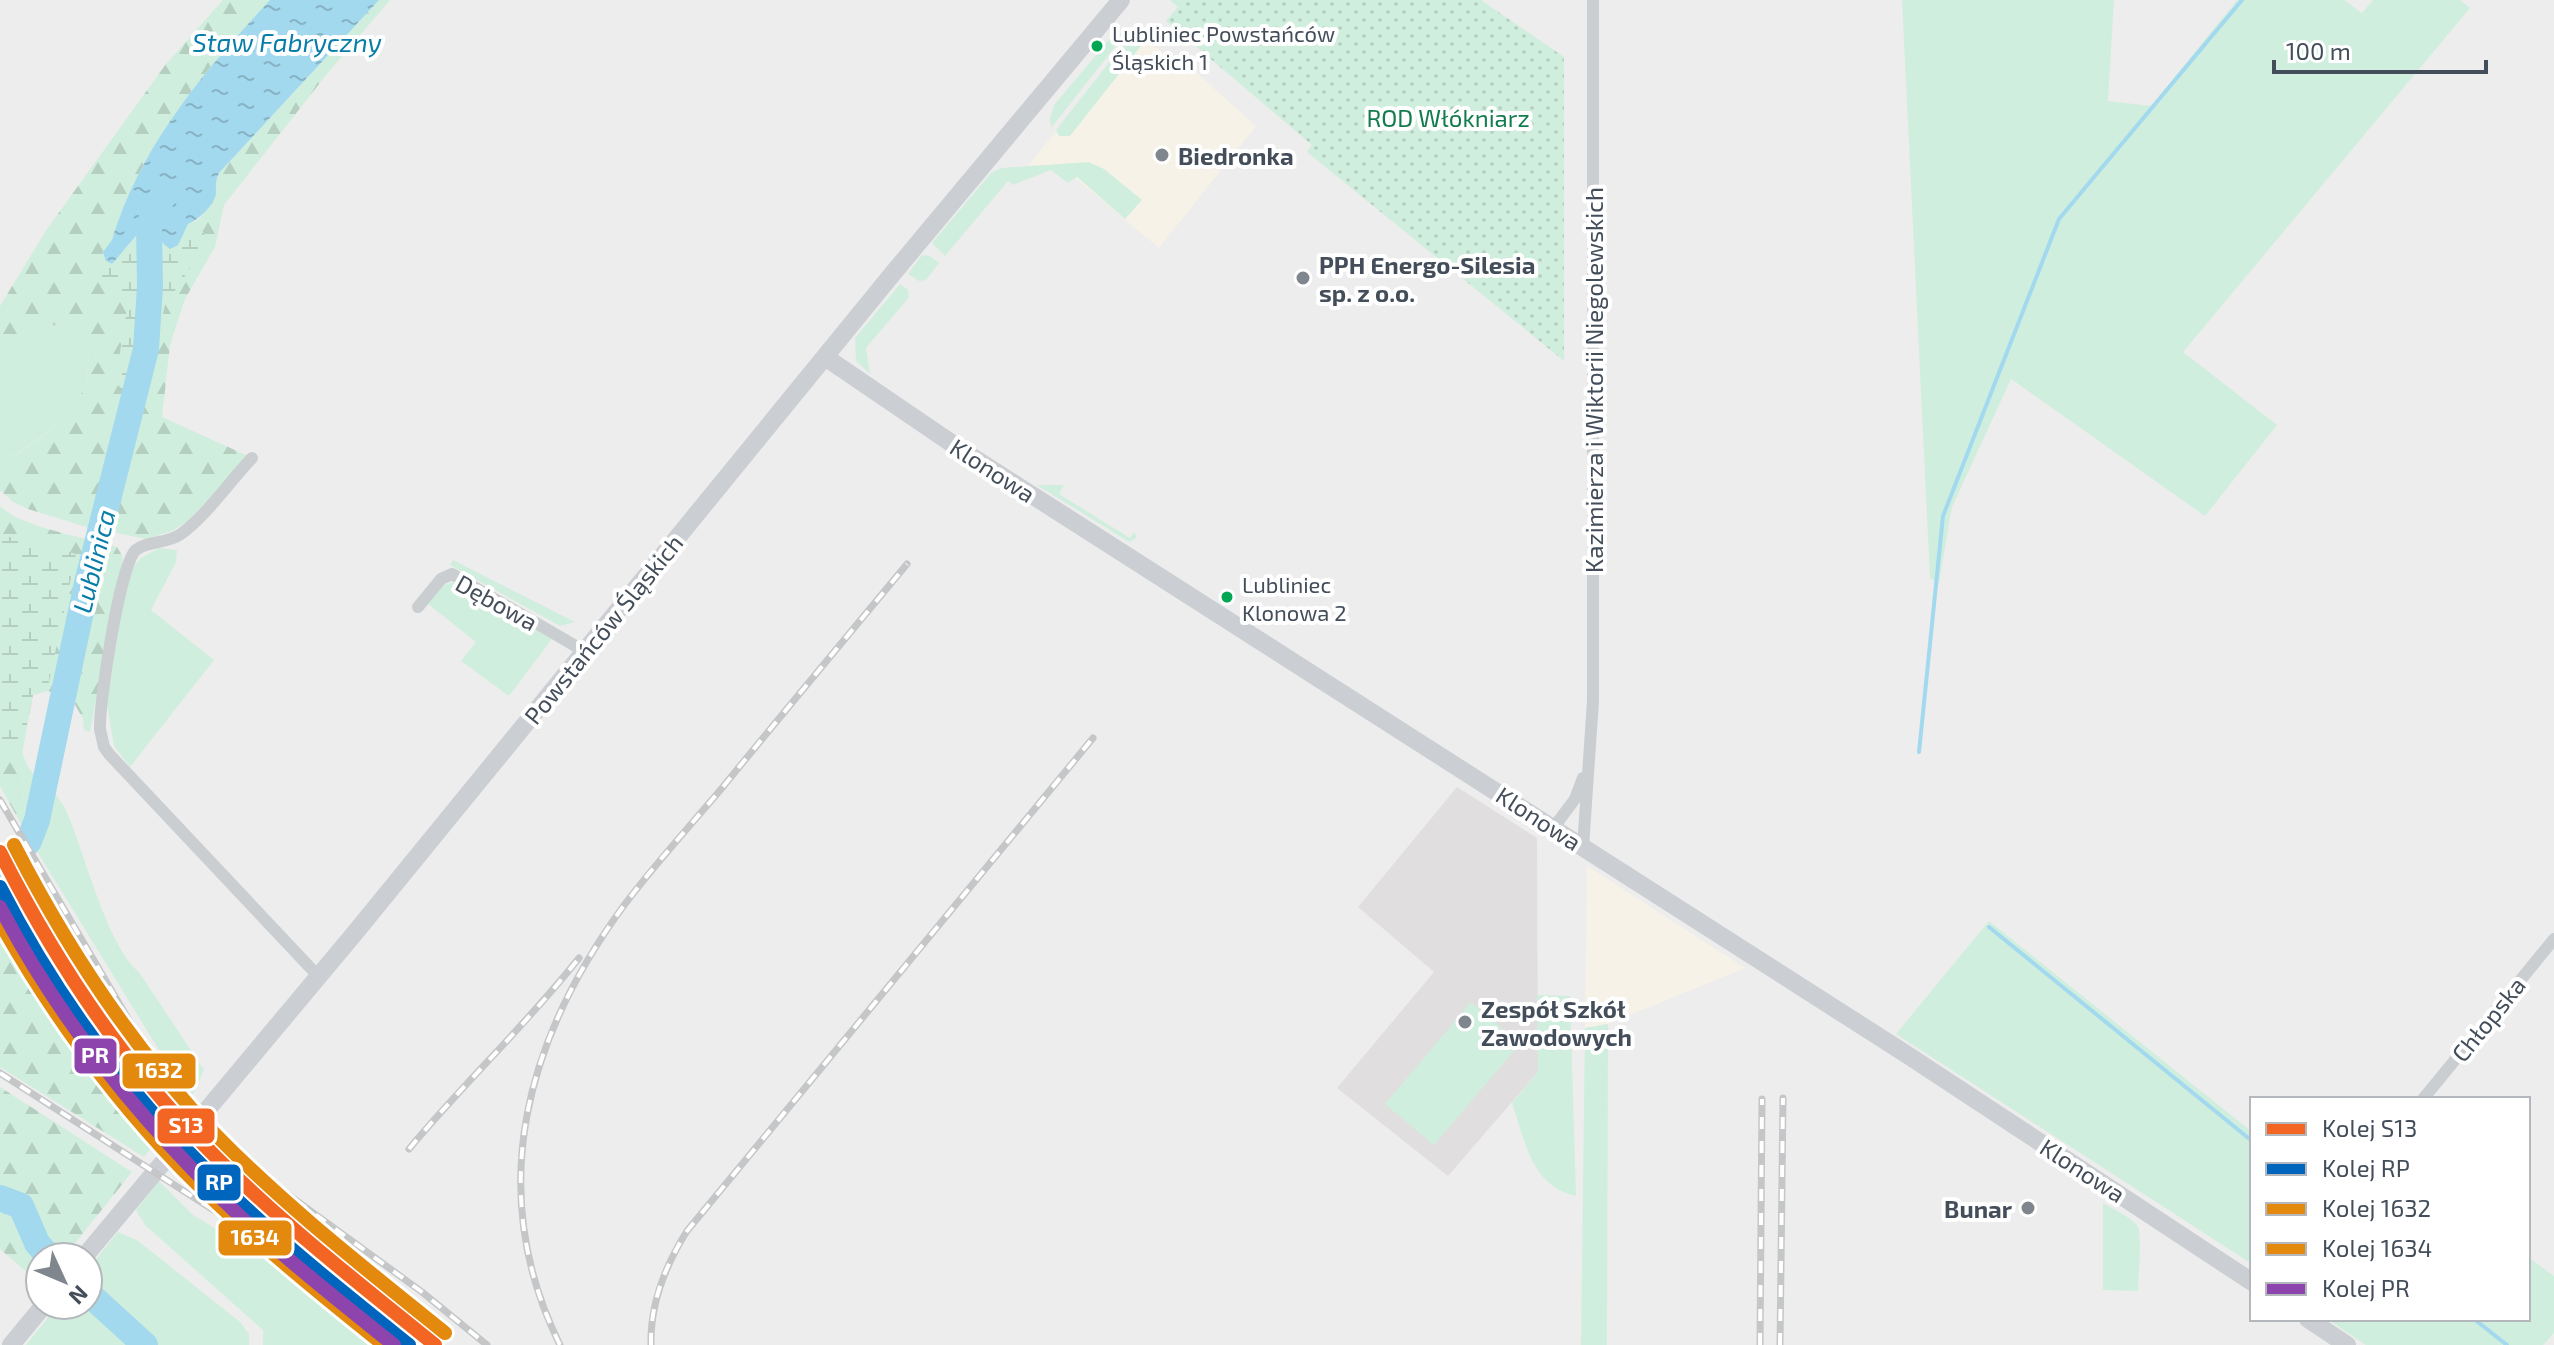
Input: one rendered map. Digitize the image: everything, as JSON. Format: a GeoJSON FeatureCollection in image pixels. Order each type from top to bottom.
{"type":"FeatureCollection","features":[{"type":"Feature","properties":{"kind":"street","name":"Powstańców Śląskich"},"geometry":{"type":"LineString","coordinates":[[97,1241],[319,977],[1121,0]]}},
{"type":"Feature","properties":{"kind":"street","name":"Kazimierza i Wiktorii Niegolewskich"},"geometry":{"type":"LineString","coordinates":[[1583,847],[1594,672],[1593,0]]}},
{"type":"Feature","properties":{"kind":"street","name":"Klonowa"},"geometry":{"type":"LineString","coordinates":[[825,357],[960,449],[1931,1070],[2250,1281]]}},
{"type":"Feature","properties":{"kind":"street"},"geometry":{"type":"LineString","coordinates":[[252,458],[185,531],[174,539],[141,547],[132,555],[120,594],[100,729],[109,754],[319,977]]}},
{"type":"Feature","properties":{"kind":"street","name":"Dębowa"},"geometry":{"type":"LineString","coordinates":[[418,607],[441,579],[452,574],[584,651]]}},
{"type":"Feature","properties":{"kind":"street"},"geometry":{"type":"LineString","coordinates":[[1554,827],[1575,799],[1589,759]]}},
{"type":"Feature","properties":{"kind":"street","name":"Chłopska"},"geometry":{"type":"LineString","coordinates":[[2425,1097],[2554,939]]}},
{"type":"Feature","properties":{"kind":"street"},"geometry":{"type":"LineString","coordinates":[[11,1345],[31,1321]]}},
{"type":"Feature","properties":{"kind":"street"},"geometry":{"type":"LineString","coordinates":[[2311,1321],[2347,1345]]}},
{"type":"Feature","properties":{"kind":"shaded area"},"geometry":{"type":"Polygon","coordinates":[[[1134,34],[1143,36],[1182,68],[1190,67],[1256,126],[1159,248],[1060,165],[1028,166],[1134,34]]]}},
{"type":"Feature","properties":{"kind":"shaded area","name":"Zespół Szkół Zawodowych"},"geometry":{"type":"Polygon","coordinates":[[[1457,787],[1537,838],[1538,1072],[1448,1176],[1337,1088],[1434,972],[1358,907],[1457,787]]]}},
{"type":"Feature","properties":{"kind":"shaded area"},"geometry":{"type":"Polygon","coordinates":[[[1587,866],[1745,968],[1608,1024],[1585,1028],[1587,866]]]}},
{"type":"Feature","properties":{"kind":"green space"},"geometry":{"type":"Polygon","coordinates":[[[223,0],[270,0],[198,82],[157,142],[124,206],[112,241],[104,251],[123,254],[142,229],[197,221],[211,204],[219,173],[379,0],[390,0],[224,205],[215,247],[185,299],[170,345],[162,417],[248,456],[189,520],[172,531],[146,539],[83,526],[28,509],[13,502],[0,490],[0,459],[19,453],[69,417],[87,383],[89,352],[76,330],[49,324],[16,341],[0,345],[0,306],[47,229],[166,64],[223,0]]]}},
{"type":"Feature","properties":{"kind":"green space","name":"ROD Włókniarz"},"geometry":{"type":"Polygon","coordinates":[[[1170,0],[1481,0],[1564,57],[1564,361],[1307,152],[1312,145],[1166,21],[1178,7],[1170,0]]]}},
{"type":"Feature","properties":{"kind":"green space"},"geometry":{"type":"Polygon","coordinates":[[[1902,0],[2114,0],[2108,101],[2151,106],[2237,0],[2344,0],[2362,13],[2373,0],[2460,0],[2470,8],[2183,352],[2277,425],[2205,516],[2011,379],[1952,507],[1939,583],[1930,578],[1902,0]]]}},
{"type":"Feature","properties":{"kind":"green space"},"geometry":{"type":"Polygon","coordinates":[[[1126,33],[1051,128],[1054,105],[1113,35],[1126,33]]]}},
{"type":"Feature","properties":{"kind":"green space"},"geometry":{"type":"Polygon","coordinates":[[[1130,36],[1140,38],[1141,46],[1070,136],[1059,136],[1056,130],[1130,36]]]}},
{"type":"Feature","properties":{"kind":"green space"},"geometry":{"type":"Polygon","coordinates":[[[1089,162],[1104,169],[1142,200],[1125,219],[1077,177],[1068,183],[1051,170],[1013,185],[1008,181],[945,256],[932,243],[991,173],[1001,168],[1089,162]]]}},
{"type":"Feature","properties":{"kind":"green space"},"geometry":{"type":"Polygon","coordinates":[[[197,221],[204,234],[195,261],[165,305],[148,377],[131,389],[121,388],[115,382],[127,310],[122,295],[105,287],[95,268],[103,252],[106,261],[115,257],[149,225],[156,229],[164,246],[178,245],[188,224],[197,221]]]}},
{"type":"Feature","properties":{"kind":"green space"},"geometry":{"type":"Polygon","coordinates":[[[922,255],[930,256],[939,263],[926,280],[919,281],[908,274],[922,255]]]}},
{"type":"Feature","properties":{"kind":"green space"},"geometry":{"type":"Polygon","coordinates":[[[900,284],[908,290],[909,297],[866,348],[870,374],[856,361],[855,338],[900,284]]]}},
{"type":"Feature","properties":{"kind":"green space"},"geometry":{"type":"Polygon","coordinates":[[[49,324],[76,330],[89,352],[87,383],[69,417],[18,453],[0,459],[0,345],[16,341],[49,324]]]}},
{"type":"Feature","properties":{"kind":"green space"},"geometry":{"type":"Polygon","coordinates":[[[1037,485],[1064,485],[1059,494],[1130,538],[1134,532],[1137,537],[1130,542],[1126,540],[1037,485]]]}},
{"type":"Feature","properties":{"kind":"green space"},"geometry":{"type":"Polygon","coordinates":[[[0,506],[38,526],[117,547],[123,557],[90,732],[84,730],[83,719],[70,696],[47,691],[33,695],[21,759],[26,833],[0,786],[0,506]]]}},
{"type":"Feature","properties":{"kind":"green space"},"geometry":{"type":"Polygon","coordinates":[[[10,537],[76,554],[47,691],[33,695],[22,749],[10,757],[0,750],[0,541],[10,537]]]}},
{"type":"Feature","properties":{"kind":"green space"},"geometry":{"type":"Polygon","coordinates":[[[159,548],[177,550],[176,562],[151,610],[214,660],[130,767],[114,746],[107,704],[124,590],[134,566],[141,558],[159,548]]]}},
{"type":"Feature","properties":{"kind":"green space"},"geometry":{"type":"Polygon","coordinates":[[[453,560],[575,622],[560,626],[450,565],[453,560]]]}},
{"type":"Feature","properties":{"kind":"green space"},"geometry":{"type":"Polygon","coordinates":[[[455,582],[552,639],[509,696],[461,661],[476,642],[428,604],[443,585],[455,582]]]}},
{"type":"Feature","properties":{"kind":"green space"},"geometry":{"type":"Polygon","coordinates":[[[22,749],[31,771],[49,784],[66,811],[117,943],[204,1070],[193,1094],[184,1091],[26,833],[22,749]]]}},
{"type":"Feature","properties":{"kind":"green space"},"geometry":{"type":"Polygon","coordinates":[[[0,904],[31,956],[95,1049],[154,1125],[158,1139],[144,1157],[0,1067],[0,904]]]}},
{"type":"Feature","properties":{"kind":"green space"},"geometry":{"type":"Polygon","coordinates":[[[1989,921],[2250,1130],[2250,1263],[1896,1034],[1989,921]]]}},
{"type":"Feature","properties":{"kind":"green space"},"geometry":{"type":"Polygon","coordinates":[[[1537,995],[1570,996],[1576,1196],[1561,1191],[1539,1172],[1526,1146],[1512,1103],[1538,1072],[1537,995]]]}},
{"type":"Feature","properties":{"kind":"green space"},"geometry":{"type":"Polygon","coordinates":[[[1471,1002],[1520,1044],[1434,1145],[1385,1104],[1471,1002]]]}},
{"type":"Feature","properties":{"kind":"green space"},"geometry":{"type":"Polygon","coordinates":[[[1608,1024],[1607,1345],[1581,1345],[1585,1028],[1608,1024]]]}},
{"type":"Feature","properties":{"kind":"green space"},"geometry":{"type":"Polygon","coordinates":[[[0,1087],[132,1172],[77,1241],[24,1241],[24,1270],[0,1249],[0,1087]]]}},
{"type":"Feature","properties":{"kind":"green space"},"geometry":{"type":"Polygon","coordinates":[[[186,1150],[238,1203],[311,1267],[168,1171],[186,1150]]]}},
{"type":"Feature","properties":{"kind":"green space"},"geometry":{"type":"Polygon","coordinates":[[[159,1181],[193,1215],[322,1292],[395,1345],[263,1345],[263,1330],[145,1225],[136,1210],[159,1181]]]}},
{"type":"Feature","properties":{"kind":"green space"},"geometry":{"type":"Polygon","coordinates":[[[2103,1203],[2137,1225],[2139,1230],[2138,1291],[2103,1290],[2103,1203]]]}},
{"type":"Feature","properties":{"kind":"green space"},"geometry":{"type":"Polygon","coordinates":[[[118,1232],[137,1240],[240,1322],[249,1334],[249,1345],[26,1345],[45,1321],[104,1321],[104,1249],[118,1232]]]}},
{"type":"Feature","properties":{"kind":"green space"},"geometry":{"type":"Polygon","coordinates":[[[2530,1258],[2554,1276],[2554,1333],[2543,1345],[2366,1345],[2330,1321],[2530,1321],[2530,1258]]]}},
{"type":"Feature","properties":{"kind":"water","name":"Staw Fabryczny"},"geometry":{"type":"Polygon","coordinates":[[[270,0],[379,0],[219,173],[213,202],[201,216],[188,224],[178,245],[170,249],[149,225],[112,264],[106,261],[103,252],[112,240],[139,173],[157,141],[198,82],[270,0]]]}},
{"type":"Feature","properties":{"kind":"waterway"},"geometry":{"type":"LineString","coordinates":[[1919,752],[1943,516],[2059,219],[2242,0]]}},
{"type":"Feature","properties":{"kind":"waterway","name":"Lublinica"},"geometry":{"type":"LineString","coordinates":[[0,887],[14,870],[18,855],[29,841],[37,820],[87,583],[146,349],[150,286],[149,225],[164,194]]}},
{"type":"Feature","properties":{"kind":"waterway"},"geometry":{"type":"LineString","coordinates":[[1989,927],[2250,1139]]}},
{"type":"Feature","properties":{"kind":"waterway","name":"Lublinica"},"geometry":{"type":"LineString","coordinates":[[0,1198],[21,1206],[36,1241]]}},
{"type":"Feature","properties":{"kind":"waterway","name":"Lublinica"},"geometry":{"type":"LineString","coordinates":[[104,1308],[145,1345]]}},
{"type":"Feature","properties":{"kind":"waterway"},"geometry":{"type":"LineString","coordinates":[[2477,1321],[2507,1345]]}},
{"type":"Feature","properties":{"kind":"railway"},"geometry":{"type":"LineString","coordinates":[[560,1345],[537,1287],[524,1229],[521,1172],[527,1116],[541,1061],[563,1007],[591,955],[636,889],[907,564]]}},
{"type":"Feature","properties":{"kind":"railway"},"geometry":{"type":"LineString","coordinates":[[651,1345],[653,1314],[660,1285],[687,1231],[1093,738]]}},
{"type":"Feature","properties":{"kind":"railway"},"geometry":{"type":"LineString","coordinates":[[0,800],[144,1046],[190,1111],[242,1161],[422,1292],[487,1345]]}},
{"type":"Feature","properties":{"kind":"railway"},"geometry":{"type":"LineString","coordinates":[[409,1149],[579,958]]}},
{"type":"Feature","properties":{"kind":"railway"},"geometry":{"type":"LineString","coordinates":[[0,1073],[380,1317],[418,1345]]}},
{"type":"Feature","properties":{"kind":"railway"},"geometry":{"type":"LineString","coordinates":[[1780,1345],[1783,1098]]}},
{"type":"Feature","properties":{"kind":"railway"},"geometry":{"type":"LineString","coordinates":[[1760,1345],[1762,1099]]}},
{"type":"Feature","properties":{"kind":"rail line","name":"1632"},"geometry":{"type":"LineString","coordinates":[[14,845],[79,960],[129,1032],[185,1101],[242,1161],[298,1212],[445,1333]]}},
{"type":"Feature","properties":{"kind":"rail line","name":"S13"},"geometry":{"type":"LineString","coordinates":[[0,852],[43,931],[91,1007],[174,1113],[232,1173],[288,1224],[435,1345]]}},
{"type":"Feature","properties":{"kind":"rail line","name":"RP"},"geometry":{"type":"LineString","coordinates":[[0,887],[73,1010],[162,1123],[273,1232],[409,1345]]}},
{"type":"Feature","properties":{"kind":"rail line","name":"PR"},"geometry":{"type":"LineString","coordinates":[[0,907],[24,951],[79,1034],[141,1113],[245,1221],[394,1345]]}},
{"type":"Feature","properties":{"kind":"rail line","name":"1634"},"geometry":{"type":"LineString","coordinates":[[0,922],[39,988],[83,1051],[155,1140],[254,1237],[384,1345]]}},
{"type":"Feature","properties":{"kind":"place","name":"Lubliniec Powstańców Śląskich 1"},"geometry":{"type":"Point","coordinates":[1097,46]}},
{"type":"Feature","properties":{"kind":"place","name":"Biedronka"},"geometry":{"type":"Point","coordinates":[1162,155]}},
{"type":"Feature","properties":{"kind":"place","name":"PPH Energo-Silesia sp. z o.o."},"geometry":{"type":"Point","coordinates":[1303,278]}},
{"type":"Feature","properties":{"kind":"place","name":"Lubliniec Klonowa 2"},"geometry":{"type":"Point","coordinates":[1227,597]}},
{"type":"Feature","properties":{"kind":"place","name":"Zespół Szkół Zawodowych"},"geometry":{"type":"Point","coordinates":[1465,1022]}},
{"type":"Feature","properties":{"kind":"place","name":"Bunar"},"geometry":{"type":"Point","coordinates":[2028,1208]}}]}
